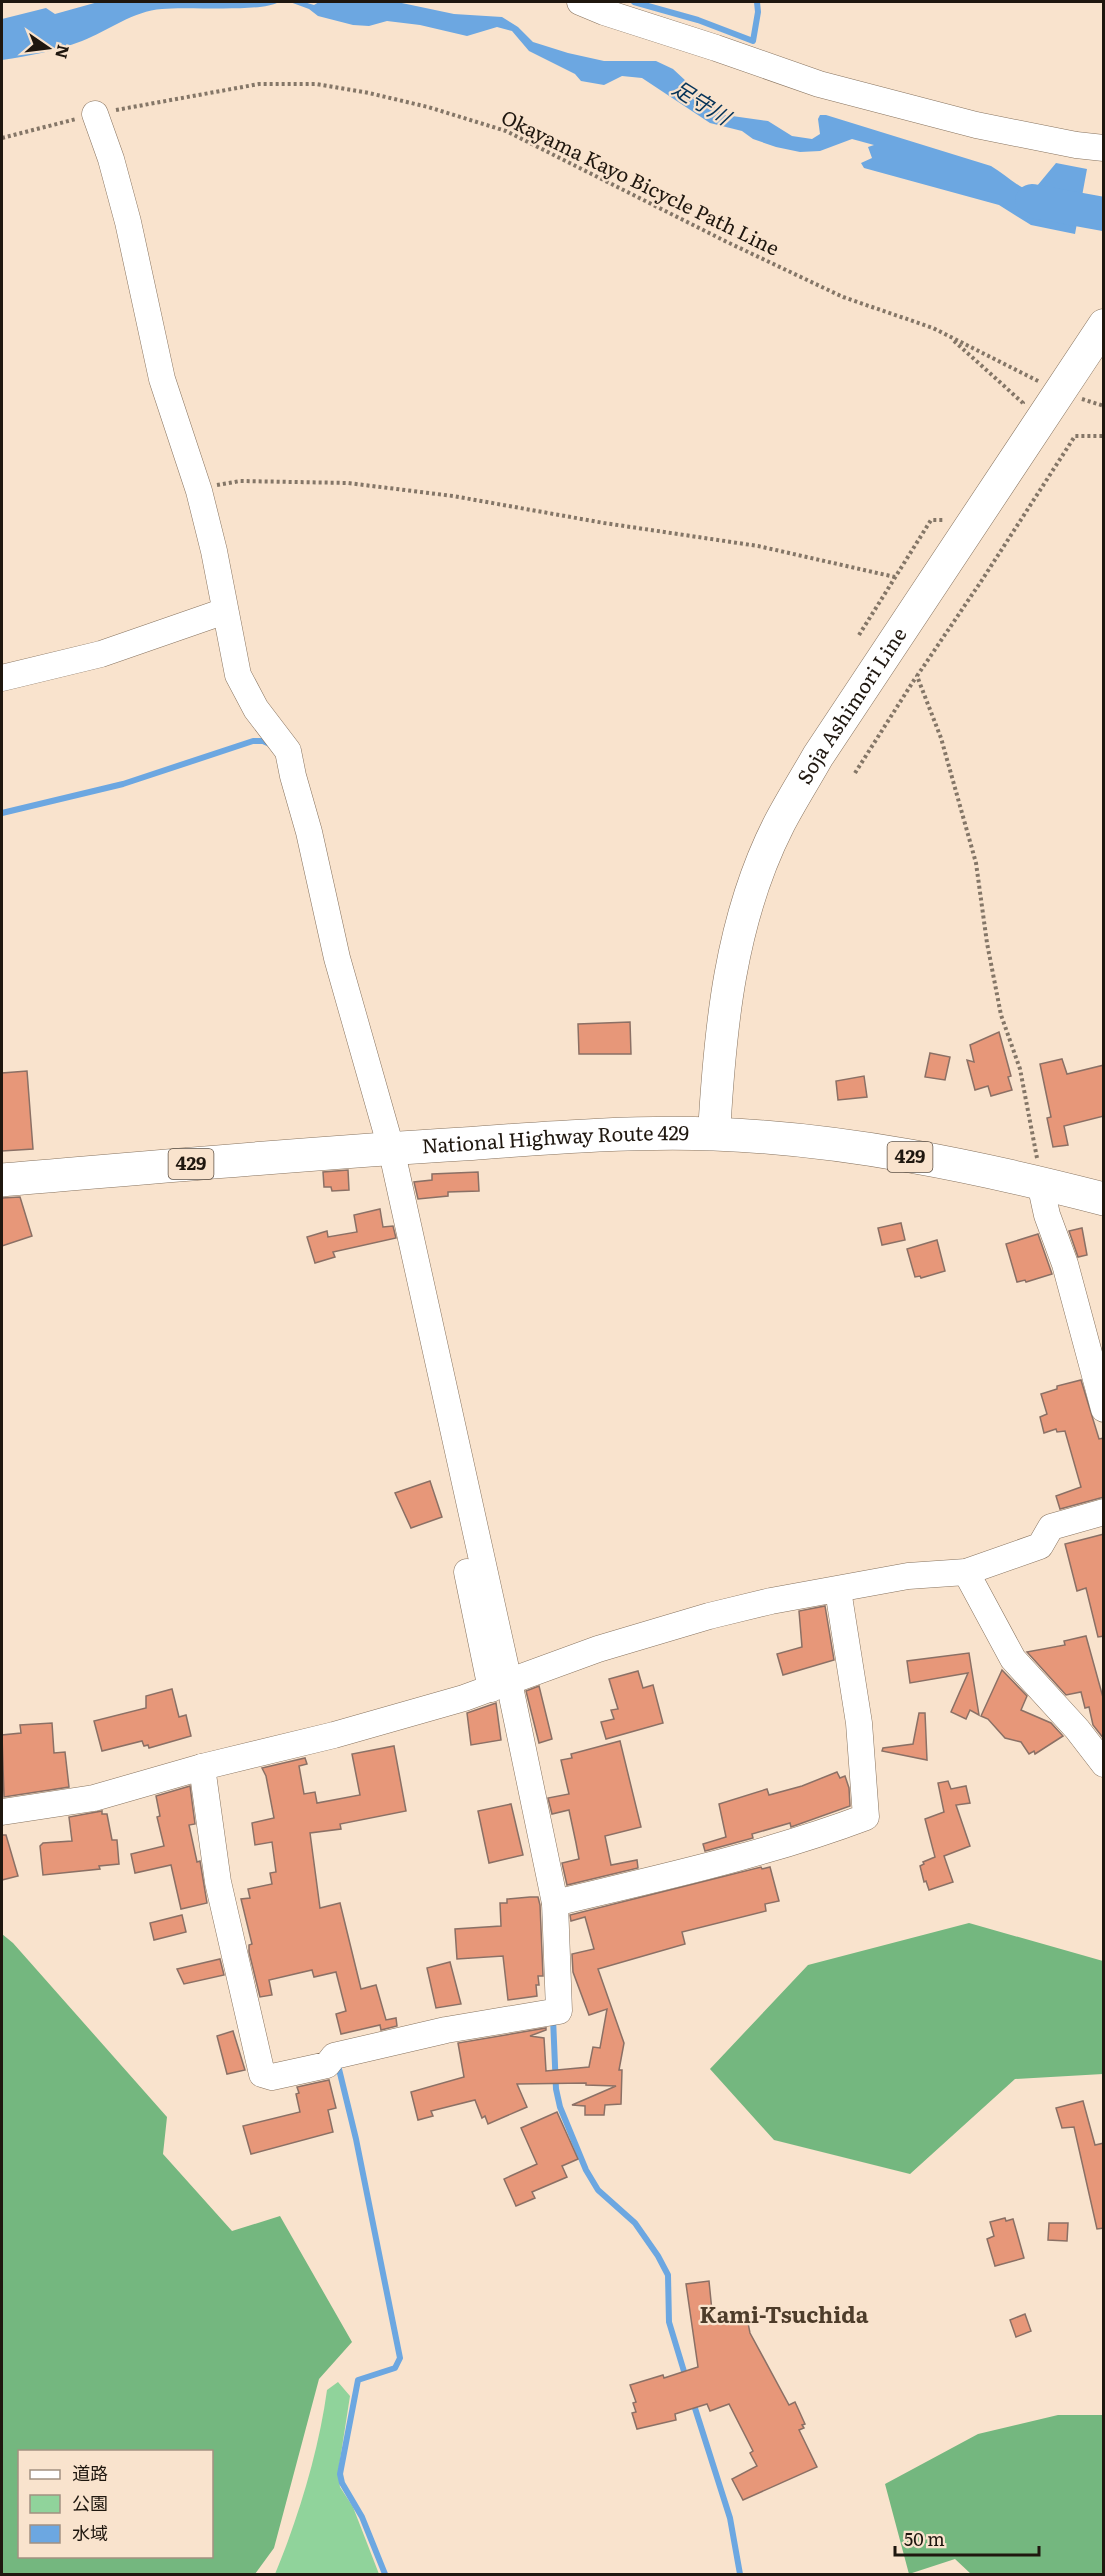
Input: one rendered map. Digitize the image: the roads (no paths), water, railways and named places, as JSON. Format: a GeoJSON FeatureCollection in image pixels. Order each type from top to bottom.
{"type":"FeatureCollection","features":[{"type":"Feature","properties":{"kind":"highway","name":"National Highway Route 429"},"geometry":{"type":"LineString","coordinates":[[2,1180],[384,1149],[616,1134],[714,1134],[798,1141],[885,1152],[1040,1183],[1104,1199]]}},
{"type":"Feature","properties":{"kind":"main road","name":"Soja Ashimori Line"},"geometry":{"type":"LineString","coordinates":[[714,1134],[718,1057],[729,974],[751,893],[779,824],[818,756],[1104,325]]}},
{"type":"Feature","properties":{"kind":"street"},"geometry":{"type":"LineString","coordinates":[[580,2],[819,84],[976,125],[1076,145],[1104,148]]}},
{"type":"Feature","properties":{"kind":"street"},"geometry":{"type":"LineString","coordinates":[[95,114],[111,159],[128,222],[162,379],[199,491],[242,684],[256,709],[288,751],[309,832],[335,950],[384,1149],[499,1686],[555,1903],[559,2011],[435,2032],[334,2056],[327,2065],[272,2077],[262,2074],[218,1882],[202,1767]]}},
{"type":"Feature","properties":{"kind":"street"},"geometry":{"type":"LineString","coordinates":[[2,678],[101,654],[225,611]]}},
{"type":"Feature","properties":{"kind":"street"},"geometry":{"type":"LineString","coordinates":[[1040,1183],[1047,1215],[1065,1264],[1104,1409]]}},
{"type":"Feature","properties":{"kind":"street"},"geometry":{"type":"LineString","coordinates":[[2,1812],[94,1798],[202,1767],[334,1735],[499,1686],[598,1649],[699,1619],[771,1601],[908,1576],[966,1572],[1040,1546],[1051,1527],[1104,1512]]}},
{"type":"Feature","properties":{"kind":"street"},"geometry":{"type":"LineString","coordinates":[[966,1572],[1013,1659],[1077,1729],[1104,1764]]}},
{"type":"Feature","properties":{"kind":"street"},"geometry":{"type":"LineString","coordinates":[[555,1903],[698,1868],[830,1830],[866,1817],[860,1723],[838,1590]]}},
{"type":"Feature","properties":{"kind":"water"},"geometry":{"type":"Polygon","coordinates":[[[98,2],[279,2],[256,7],[174,8],[141,13],[72,45],[2,60],[2,19],[46,8],[55,14],[98,2]]]}},
{"type":"Feature","properties":{"kind":"water"},"geometry":{"type":"Polygon","coordinates":[[[290,2],[314,5],[319,2],[397,2],[454,14],[502,17],[518,27],[533,42],[568,53],[604,61],[656,61],[673,69],[725,115],[768,121],[792,136],[812,139],[820,134],[818,119],[820,115],[826,115],[991,166],[1032,192],[1056,163],[1087,169],[1075,234],[1031,225],[999,205],[864,168],[861,163],[872,158],[868,147],[874,145],[852,139],[820,151],[800,152],[776,147],[753,139],[742,131],[710,123],[642,78],[622,76],[604,85],[581,81],[575,74],[529,51],[512,31],[497,27],[467,36],[420,25],[387,21],[369,26],[353,25],[318,16],[309,9],[290,2]]]}},
{"type":"Feature","properties":{"kind":"waterway"},"geometry":{"type":"LineString","coordinates":[[634,2],[698,20],[753,41],[758,12],[757,2]]}},
{"type":"Feature","properties":{"kind":"waterway","name":"足守川"},"geometry":{"type":"LineString","coordinates":[[1032,201],[1104,214]]}},
{"type":"Feature","properties":{"kind":"waterway"},"geometry":{"type":"LineString","coordinates":[[2,813],[123,784],[253,741],[263,741],[272,745]]}},
{"type":"Feature","properties":{"kind":"waterway"},"geometry":{"type":"LineString","coordinates":[[553,2018],[556,2089],[560,2107],[586,2170],[598,2190],[635,2223],[668,2275],[669,2322],[686,2378]]}},
{"type":"Feature","properties":{"kind":"waterway"},"geometry":{"type":"LineString","coordinates":[[338,2065],[356,2139],[400,2358],[395,2368],[358,2380],[340,2474],[342,2483],[362,2517],[385,2574]]}},
{"type":"Feature","properties":{"kind":"waterway"},"geometry":{"type":"LineString","coordinates":[[693,2402],[730,2518],[740,2574]]}},
{"type":"Feature","properties":{"kind":"district","name":"Kami-Tsuchida"},"geometry":{"type":"Point","coordinates":[784,2315]}}]}
